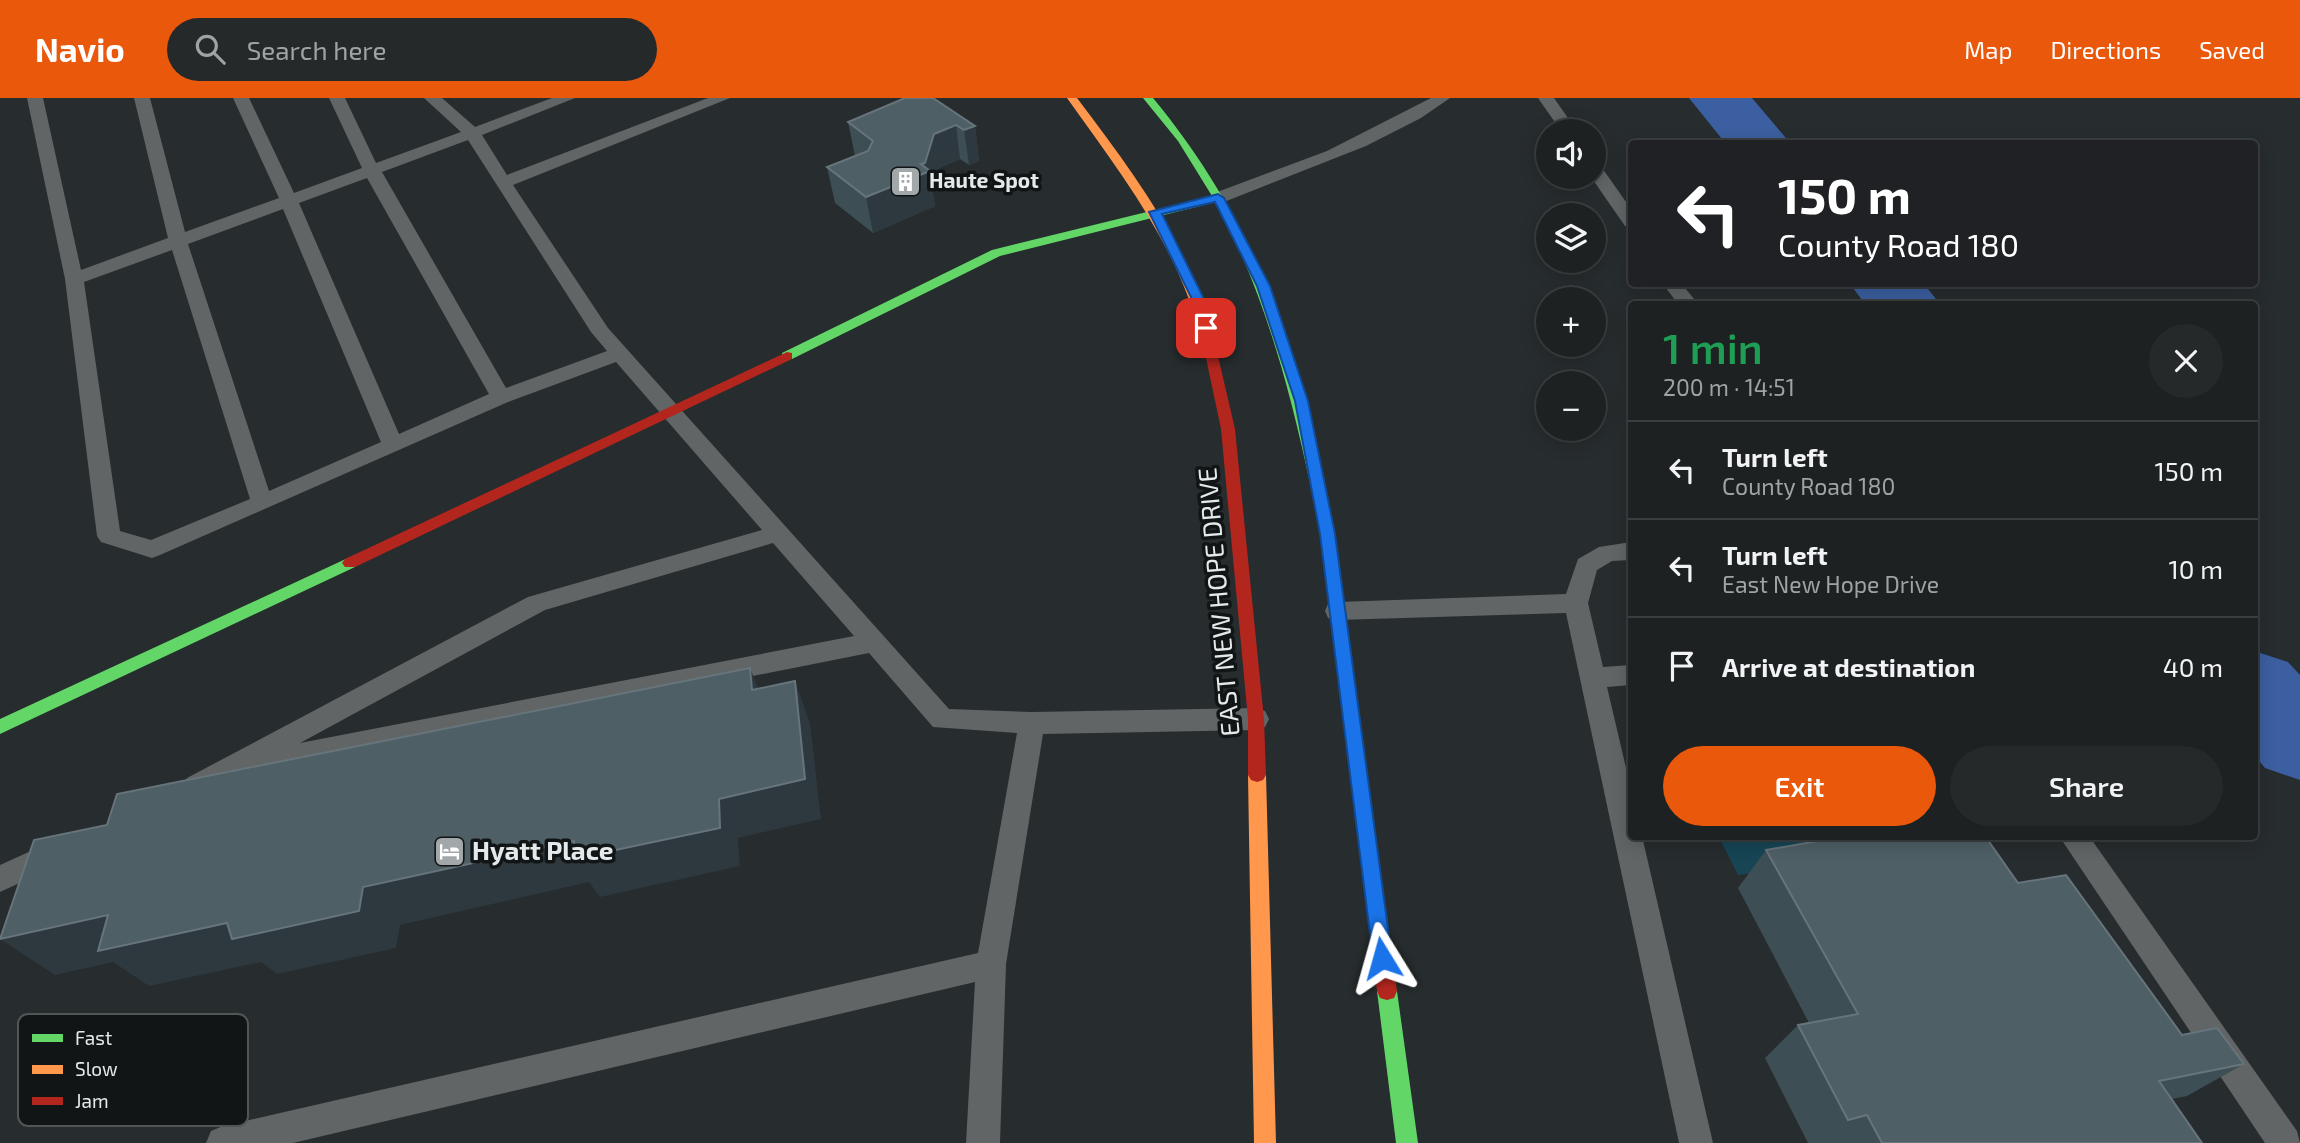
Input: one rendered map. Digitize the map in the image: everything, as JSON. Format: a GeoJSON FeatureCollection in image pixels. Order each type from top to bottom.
{"type":"FeatureCollection","features":[{"type":"Feature","properties":{"kind":"street","name":"EAST NEW HOPE DRIVE"},"geometry":{"type":"LineString","coordinates":[[1072,98],[1155,212],[1200,303],[1228,429],[1256,719],[1265,1143]]}},
{"type":"Feature","properties":{"kind":"street"},"geometry":{"type":"LineString","coordinates":[[1148,98],[1169,121],[1218,198],[1263,286],[1301,401],[1327,534],[1407,1143]]}},
{"type":"Feature","properties":{"kind":"street"},"geometry":{"type":"LineString","coordinates":[[0,727],[673,412],[996,253],[1218,198]]}},
{"type":"Feature","properties":{"kind":"lane"},"geometry":{"type":"LineString","coordinates":[[35,98],[74,279],[109,536],[152,549],[501,397],[621,353]]}},
{"type":"Feature","properties":{"kind":"lane"},"geometry":{"type":"LineString","coordinates":[[142,98],[178,241],[262,503]]}},
{"type":"Feature","properties":{"kind":"lane"},"geometry":{"type":"LineString","coordinates":[[241,98],[289,201],[393,445]]}},
{"type":"Feature","properties":{"kind":"lane"},"geometry":{"type":"LineString","coordinates":[[337,98],[370,169],[501,397]]}},
{"type":"Feature","properties":{"kind":"lane"},"geometry":{"type":"LineString","coordinates":[[432,98],[472,133],[601,332],[942,719],[1032,723],[1256,719]]}},
{"type":"Feature","properties":{"kind":"lane"},"geometry":{"type":"LineString","coordinates":[[74,279],[567,98]]}},
{"type":"Feature","properties":{"kind":"lane"},"geometry":{"type":"LineString","coordinates":[[502,183],[722,98]]}},
{"type":"Feature","properties":{"kind":"lane"},"geometry":{"type":"LineString","coordinates":[[1218,198],[1305,168],[1373,139],[1442,98]]}},
{"type":"Feature","properties":{"kind":"lane"},"geometry":{"type":"LineString","coordinates":[[1546,98],[1561,119]]}},
{"type":"Feature","properties":{"kind":"lane"},"geometry":{"type":"LineString","coordinates":[[1606,186],[1628,218]]}},
{"type":"Feature","properties":{"kind":"lane"},"geometry":{"type":"LineString","coordinates":[[175,796],[237,767],[537,603],[779,533]]}},
{"type":"Feature","properties":{"kind":"lane"},"geometry":{"type":"LineString","coordinates":[[1628,551],[1607,552],[1586,565],[1576,603],[1628,839]]}},
{"type":"Feature","properties":{"kind":"lane"},"geometry":{"type":"LineString","coordinates":[[1337,611],[1576,603]]}},
{"type":"Feature","properties":{"kind":"lane"},"geometry":{"type":"LineString","coordinates":[[237,767],[874,642]]}},
{"type":"Feature","properties":{"kind":"lane"},"geometry":{"type":"LineString","coordinates":[[1592,678],[1628,675]]}},
{"type":"Feature","properties":{"kind":"lane"},"geometry":{"type":"LineString","coordinates":[[983,1143],[991,964],[1032,723]]}},
{"type":"Feature","properties":{"kind":"lane"},"geometry":{"type":"LineString","coordinates":[[1628,840],[1696,1143]]}},
{"type":"Feature","properties":{"kind":"lane"},"geometry":{"type":"LineString","coordinates":[[2076,840],[2285,1143]]}},
{"type":"Feature","properties":{"kind":"lane"},"geometry":{"type":"LineString","coordinates":[[0,879],[75,844]]}},
{"type":"Feature","properties":{"kind":"lane"},"geometry":{"type":"LineString","coordinates":[[223,1143],[991,964]]}},
{"type":"Feature","properties":{"kind":"shaded area"},"geometry":{"type":"Polygon","coordinates":[[[1720,840],[1828,840],[1840,861],[1738,875],[1720,840]]]}},
{"type":"Feature","properties":{"kind":"building"},"geometry":{"type":"Polygon","coordinates":[[[905,98],[933,98],[975,126],[964,130],[956,125],[934,134],[925,163],[921,164],[930,171],[866,197],[827,167],[868,151],[873,141],[848,122],[905,98]]]}},
{"type":"Feature","properties":{"kind":"building","name":"Hyatt Place"},"geometry":{"type":"Polygon","coordinates":[[[750,668],[752,690],[795,681],[805,779],[719,799],[720,828],[573,859],[574,841],[363,887],[359,911],[232,939],[227,923],[98,951],[108,915],[0,939],[34,840],[107,825],[117,794],[750,668]]]}},
{"type":"Feature","properties":{"kind":"building"},"geometry":{"type":"Polygon","coordinates":[[[1823,840],[1988,840],[2018,883],[2066,875],[2182,1035],[2217,1028],[2244,1064],[2159,1081],[2202,1143],[1882,1143],[1867,1115],[1848,1120],[1798,1025],[1858,1014],[1766,850],[1823,840]]]}},
{"type":"Feature","properties":{"kind":"waterway"},"geometry":{"type":"LineString","coordinates":[[1719,98],[1756,140]]}},
{"type":"Feature","properties":{"kind":"waterway"},"geometry":{"type":"LineString","coordinates":[[1888,287],[1901,301]]}},
{"type":"Feature","properties":{"kind":"waterway"},"geometry":{"type":"LineString","coordinates":[[2258,693],[2300,739]]}},
{"type":"Feature","properties":{"kind":"traffic: fast"},"geometry":{"type":"LineString","coordinates":[[1148,98],[1182,139],[1237,230],[1277,329],[1293,380],[1317,483]]}},
{"type":"Feature","properties":{"kind":"traffic: fast"},"geometry":{"type":"LineString","coordinates":[[787,356],[996,253],[1218,198]]}},
{"type":"Feature","properties":{"kind":"traffic: fast"},"geometry":{"type":"LineString","coordinates":[[0,727],[350,563]]}},
{"type":"Feature","properties":{"kind":"traffic: fast"},"geometry":{"type":"LineString","coordinates":[[1387,991],[1407,1143]]}},
{"type":"Feature","properties":{"kind":"traffic: slow"},"geometry":{"type":"LineString","coordinates":[[1072,98],[1134,183],[1171,242],[1199,305],[1208,339]]}},
{"type":"Feature","properties":{"kind":"traffic: slow"},"geometry":{"type":"LineString","coordinates":[[1257,775],[1265,1143]]}},
{"type":"Feature","properties":{"kind":"traffic: jam"},"geometry":{"type":"LineString","coordinates":[[1208,339],[1228,429],[1256,719],[1257,775]]}},
{"type":"Feature","properties":{"kind":"traffic: jam"},"geometry":{"type":"LineString","coordinates":[[350,563],[787,356]]}},
{"type":"Feature","properties":{"kind":"traffic: jam"},"geometry":{"type":"LineString","coordinates":[[1317,483],[1327,534],[1387,991]]}},
{"type":"Feature","properties":{"kind":"place","name":"Haute Spot"},"geometry":{"type":"Point","coordinates":[906,181]}},
{"type":"Feature","properties":{"kind":"place","name":"Hyatt Place"},"geometry":{"type":"Point","coordinates":[449,851]}},
{"type":"Feature","properties":{"kind":"route"},"geometry":{"type":"LineString","coordinates":[[1206,328],[1200,303],[1155,212],[1218,198],[1263,286],[1301,401],[1327,534],[1382,958]]}}]}
